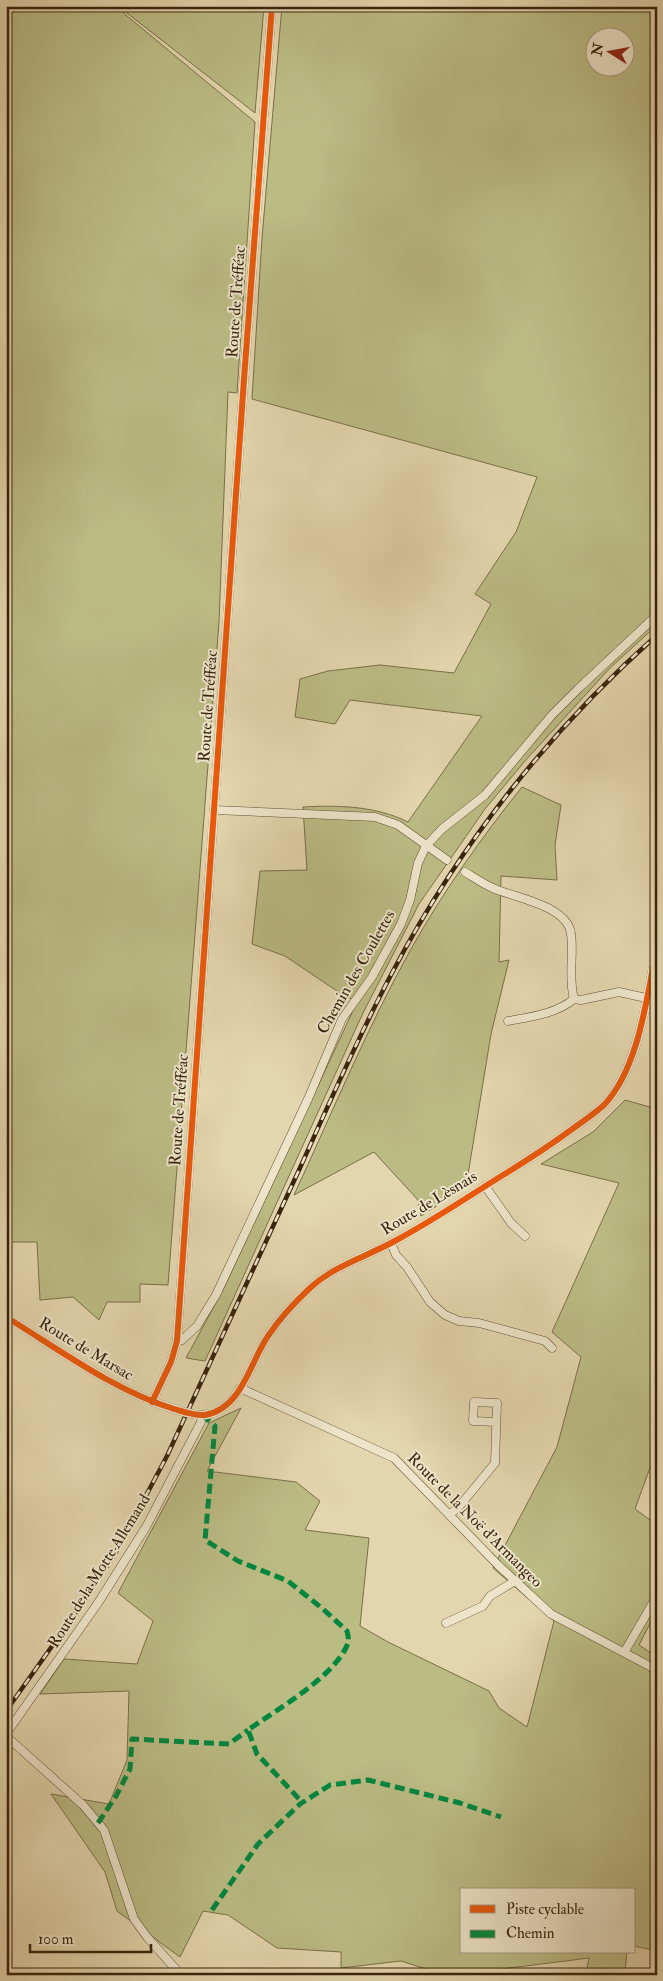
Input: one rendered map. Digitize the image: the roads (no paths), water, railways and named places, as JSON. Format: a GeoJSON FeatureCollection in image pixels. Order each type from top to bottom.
{"type":"FeatureCollection","features":[{"type":"Feature","properties":{"kind":"street","name":"Route de Tréfféac"},"geometry":{"type":"LineString","coordinates":[[152,1402],[171,1362],[177,1341],[272,6]]}},
{"type":"Feature","properties":{"kind":"street","name":"Chemin des Coulettes"},"geometry":{"type":"LineString","coordinates":[[177,1341],[182,1340],[197,1326],[216,1295],[305,1108],[342,1019],[372,977],[401,924],[410,900],[418,863],[426,846],[442,829],[485,795],[571,695],[621,646],[657,615]]}},
{"type":"Feature","properties":{"kind":"street"},"geometry":{"type":"LineString","coordinates":[[214,810],[376,817],[398,825],[446,860]]}},
{"type":"Feature","properties":{"kind":"street"},"geometry":{"type":"LineString","coordinates":[[465,872],[492,888],[553,910],[566,921],[571,932],[570,986],[574,999]]}},
{"type":"Feature","properties":{"kind":"street","name":"Route de Lèsnais"},"geometry":{"type":"LineString","coordinates":[[202,1415],[221,1409],[230,1402],[240,1388],[266,1338],[284,1314],[312,1287],[344,1265],[430,1222],[538,1154],[603,1105],[627,1071],[636,1042],[657,947]]}},
{"type":"Feature","properties":{"kind":"street"},"geometry":{"type":"LineString","coordinates":[[508,1021],[537,1016],[565,1006],[574,999],[581,1000],[619,992],[646,998]]}},
{"type":"Feature","properties":{"kind":"street"},"geometry":{"type":"LineString","coordinates":[[485,1186],[511,1224],[525,1236]]}},
{"type":"Feature","properties":{"kind":"street"},"geometry":{"type":"LineString","coordinates":[[391,1243],[396,1255],[407,1267],[430,1302],[445,1315],[459,1321],[479,1323],[545,1342],[552,1348]]}},
{"type":"Feature","properties":{"kind":"street","name":"Route de Marsac"},"geometry":{"type":"LineString","coordinates":[[6,1317],[114,1384],[152,1402]]}},
{"type":"Feature","properties":{"kind":"street","name":"Route de la Noë d'Armangeo"},"geometry":{"type":"LineString","coordinates":[[240,1388],[394,1458],[515,1581],[551,1614],[625,1651],[657,1670]]}},
{"type":"Feature","properties":{"kind":"street"},"geometry":{"type":"LineString","coordinates":[[152,1402],[187,1413],[202,1415]]}},
{"type":"Feature","properties":{"kind":"street","name":"Route de la Motte Allemand"},"geometry":{"type":"LineString","coordinates":[[6,1735],[98,1604],[146,1527],[201,1422],[202,1415]]}},
{"type":"Feature","properties":{"kind":"street"},"geometry":{"type":"LineString","coordinates":[[450,1514],[458,1508],[495,1463],[496,1422]]}},
{"type":"Feature","properties":{"kind":"street"},"geometry":{"type":"LineString","coordinates":[[446,1623],[482,1606],[490,1596],[515,1581]]}},
{"type":"Feature","properties":{"kind":"street"},"geometry":{"type":"LineString","coordinates":[[625,1651],[657,1596]]}},
{"type":"Feature","properties":{"kind":"street"},"geometry":{"type":"LineString","coordinates":[[6,1735],[83,1805],[104,1830],[134,1919],[181,1975]]}},
{"type":"Feature","properties":{"kind":"railway"},"geometry":{"type":"LineString","coordinates":[[6,1711],[115,1554],[167,1456],[379,997],[418,926],[446,880],[509,792],[579,710],[657,635]]}}]}
